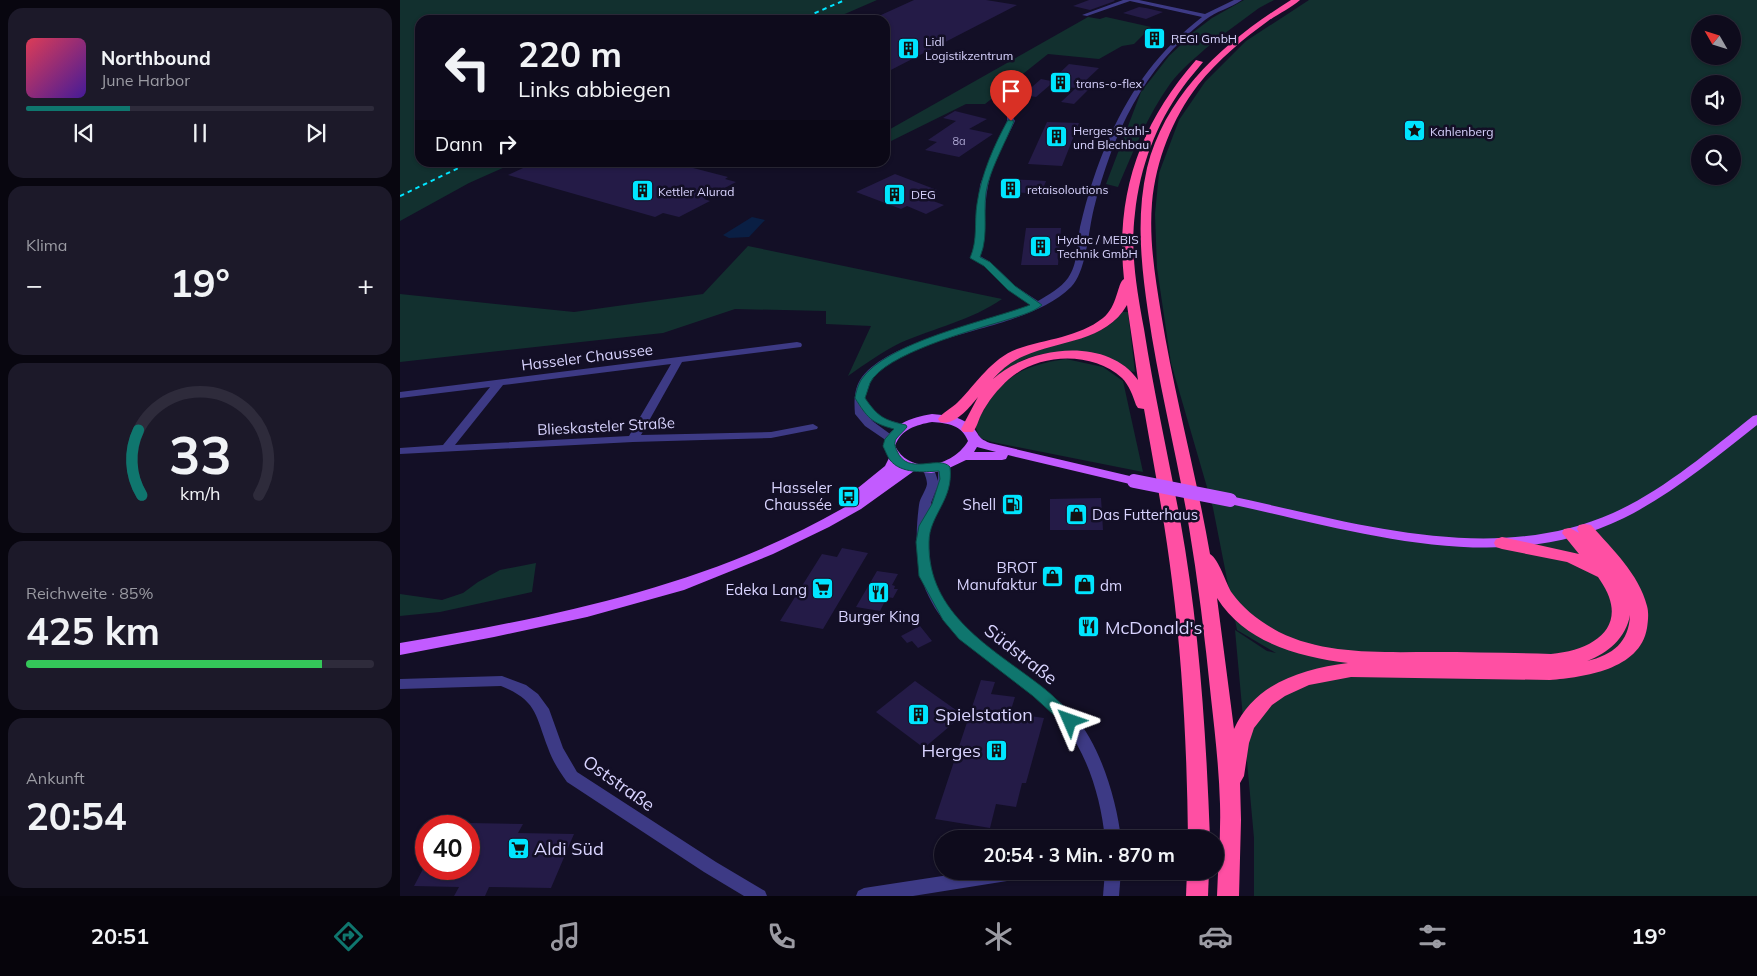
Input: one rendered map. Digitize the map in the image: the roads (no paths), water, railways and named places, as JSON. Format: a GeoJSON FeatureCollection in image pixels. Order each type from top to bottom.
{"type":"FeatureCollection","features":[{"type":"Feature","properties":{"kind":"highway"},"geometry":{"type":"LineString","coordinates":[[945,419],[963,405],[1004,361],[1012,356],[1035,346],[1088,332],[1112,317],[1119,308],[1123,297],[1128,271],[1131,199],[1143,150],[1156,120],[1167,101],[1189,72],[1208,53],[1240,27],[1283,0]]}},
{"type":"Feature","properties":{"kind":"highway"},"geometry":{"type":"LineString","coordinates":[[1228,896],[1230,795],[1213,628],[1201,546],[1160,349],[1151,287],[1146,227],[1148,192],[1157,153],[1164,135],[1181,102],[1200,74],[1236,40],[1296,0]]}},
{"type":"Feature","properties":{"kind":"highway"},"geometry":{"type":"LineString","coordinates":[[1128,271],[1141,359],[1176,545],[1187,626],[1197,765],[1199,830]]}},
{"type":"Feature","properties":{"kind":"highway"},"geometry":{"type":"LineString","coordinates":[[971,435],[973,414],[1011,372],[1040,359],[1076,355],[1104,361],[1127,376],[1138,388],[1156,442]]}},
{"type":"Feature","properties":{"kind":"highway"},"geometry":{"type":"LineString","coordinates":[[1201,546],[1228,601],[1256,627],[1282,641],[1332,656],[1387,659],[1552,661],[1577,658],[1605,644],[1620,624],[1621,601],[1608,578],[1589,553],[1578,531]]}},
{"type":"Feature","properties":{"kind":"highway"},"geometry":{"type":"LineString","coordinates":[[1230,795],[1239,746],[1246,724],[1273,693],[1291,683],[1326,672],[1351,670],[1550,674],[1575,672],[1605,664],[1628,647],[1639,629],[1639,605],[1631,587],[1621,574],[1578,531]]}},
{"type":"Feature","properties":{"kind":"highway"},"geometry":{"type":"LineString","coordinates":[[1502,543],[1572,557],[1608,578]]}},
{"type":"Feature","properties":{"kind":"highway"},"geometry":{"type":"LineString","coordinates":[[1197,896],[1198,880]]}},
{"type":"Feature","properties":{"kind":"main road"},"geometry":{"type":"LineString","coordinates":[[971,435],[972,449],[965,456],[944,467],[929,469],[912,467],[894,458],[890,452],[890,439],[902,427],[921,420],[945,419],[954,421],[986,446],[1134,481],[1422,538],[1450,542],[1502,543],[1534,541],[1578,531],[1616,517],[1676,480],[1757,420]]}},
{"type":"Feature","properties":{"kind":"main road"},"geometry":{"type":"LineString","coordinates":[[965,456],[990,455],[1059,464]]}},
{"type":"Feature","properties":{"kind":"main road"},"geometry":{"type":"LineString","coordinates":[[831,518],[883,476],[891,468],[894,458]]}},
{"type":"Feature","properties":{"kind":"main road"},"geometry":{"type":"LineString","coordinates":[[400,649],[531,626],[674,588],[766,552],[860,503],[912,467]]}},
{"type":"Feature","properties":{"kind":"main road"},"geometry":{"type":"LineString","coordinates":[[400,641],[532,618],[674,588]]}},
{"type":"Feature","properties":{"kind":"street"},"geometry":{"type":"LineString","coordinates":[[1085,16],[1129,0],[1206,16]]}},
{"type":"Feature","properties":{"kind":"street"},"geometry":{"type":"LineString","coordinates":[[1219,0],[1236,2]]}},
{"type":"Feature","properties":{"kind":"street"},"geometry":{"type":"LineString","coordinates":[[890,439],[869,424],[860,414],[860,398],[865,382],[874,372],[898,355],[938,338],[1009,316],[1037,305],[1056,296],[1072,281],[1076,274],[1084,226],[1107,152],[1134,93],[1146,74],[1166,50],[1206,16],[1236,2]]}},
{"type":"Feature","properties":{"kind":"street"},"geometry":{"type":"LineString","coordinates":[[1009,115],[1011,121],[984,183],[980,207],[979,247],[975,258],[987,264],[1012,288],[1037,305]]}},
{"type":"Feature","properties":{"kind":"street","name":"Hasseler Chaussee"},"geometry":{"type":"LineString","coordinates":[[400,395],[797,345]]}},
{"type":"Feature","properties":{"kind":"street"},"geometry":{"type":"LineString","coordinates":[[633,439],[678,361]]}},
{"type":"Feature","properties":{"kind":"street"},"geometry":{"type":"LineString","coordinates":[[445,450],[499,383]]}},
{"type":"Feature","properties":{"kind":"street"},"geometry":{"type":"LineString","coordinates":[[860,398],[872,416],[883,423],[902,427]]}},
{"type":"Feature","properties":{"kind":"street","name":"Blieskasteler Straße"},"geometry":{"type":"LineString","coordinates":[[400,451],[633,439],[771,435],[812,427]]}},
{"type":"Feature","properties":{"kind":"street","name":"Südstraße"},"geometry":{"type":"LineString","coordinates":[[925,526],[938,504],[946,479],[944,467]]}},
{"type":"Feature","properties":{"kind":"street","name":"Südstraße"},"geometry":{"type":"LineString","coordinates":[[929,469],[933,483],[925,504],[925,526],[922,542],[926,576],[943,609],[964,635],[1038,692],[1070,721],[1089,752],[1103,787],[1112,830]]}},
{"type":"Feature","properties":{"kind":"street","name":"Oststraße"},"geometry":{"type":"LineString","coordinates":[[400,684],[502,681],[515,685],[530,694],[544,711],[560,764],[572,777],[694,857],[759,896]]}},
{"type":"Feature","properties":{"kind":"street"},"geometry":{"type":"LineString","coordinates":[[864,896],[967,880]]}},
{"type":"Feature","properties":{"kind":"street"},"geometry":{"type":"LineString","coordinates":[[1112,896],[1113,880]]}},
{"type":"Feature","properties":{"kind":"water"},"geometry":{"type":"Polygon","coordinates":[[[752,217],[765,220],[749,237],[729,238],[723,235],[752,217]]]}},
{"type":"Feature","properties":{"kind":"railway"},"geometry":{"type":"LineString","coordinates":[[810,15],[845,0]]}},
{"type":"Feature","properties":{"kind":"railway"},"geometry":{"type":"LineString","coordinates":[[400,196],[461,167]]}},
{"type":"Feature","properties":{"kind":"place","name":"REGI GmbH"},"geometry":{"type":"Point","coordinates":[1155,38]}},
{"type":"Feature","properties":{"kind":"place","name":"Lidl Logistikzentrum"},"geometry":{"type":"Point","coordinates":[909,48]}},
{"type":"Feature","properties":{"kind":"place","name":"trans-o-flex"},"geometry":{"type":"Point","coordinates":[1060,83]}},
{"type":"Feature","properties":{"kind":"place","name":"Kahlenberg"},"geometry":{"type":"Point","coordinates":[1414,131]}},
{"type":"Feature","properties":{"kind":"place","name":"Herges Stahl- und Blechbau"},"geometry":{"type":"Point","coordinates":[1057,137]}},
{"type":"Feature","properties":{"kind":"place","name":"retaisoloutions"},"geometry":{"type":"Point","coordinates":[1011,189]}},
{"type":"Feature","properties":{"kind":"place","name":"Kettler Alurad"},"geometry":{"type":"Point","coordinates":[642,191]}},
{"type":"Feature","properties":{"kind":"place","name":"DEG"},"geometry":{"type":"Point","coordinates":[895,194]}},
{"type":"Feature","properties":{"kind":"place","name":"Hydac / MEBIS Technik GmbH"},"geometry":{"type":"Point","coordinates":[1041,246]}},
{"type":"Feature","properties":{"kind":"place","name":"Hasseler Chaussée"},"geometry":{"type":"Point","coordinates":[848,496]}},
{"type":"Feature","properties":{"kind":"place","name":"Shell"},"geometry":{"type":"Point","coordinates":[1012,504]}},
{"type":"Feature","properties":{"kind":"place","name":"Das Futterhaus"},"geometry":{"type":"Point","coordinates":[1076,514]}},
{"type":"Feature","properties":{"kind":"place","name":"BROT Manufaktur"},"geometry":{"type":"Point","coordinates":[1053,576]}},
{"type":"Feature","properties":{"kind":"place","name":"dm"},"geometry":{"type":"Point","coordinates":[1084,585]}},
{"type":"Feature","properties":{"kind":"place","name":"Edeka Lang"},"geometry":{"type":"Point","coordinates":[823,589]}},
{"type":"Feature","properties":{"kind":"place","name":"Burger King"},"geometry":{"type":"Point","coordinates":[879,593]}},
{"type":"Feature","properties":{"kind":"place","name":"McDonald's"},"geometry":{"type":"Point","coordinates":[1089,627]}},
{"type":"Feature","properties":{"kind":"place","name":"Spielstation"},"geometry":{"type":"Point","coordinates":[919,714]}},
{"type":"Feature","properties":{"kind":"place","name":"Herges"},"geometry":{"type":"Point","coordinates":[997,750]}},
{"type":"Feature","properties":{"kind":"place","name":"Aldi Süd"},"geometry":{"type":"Point","coordinates":[518,848]}}]}
